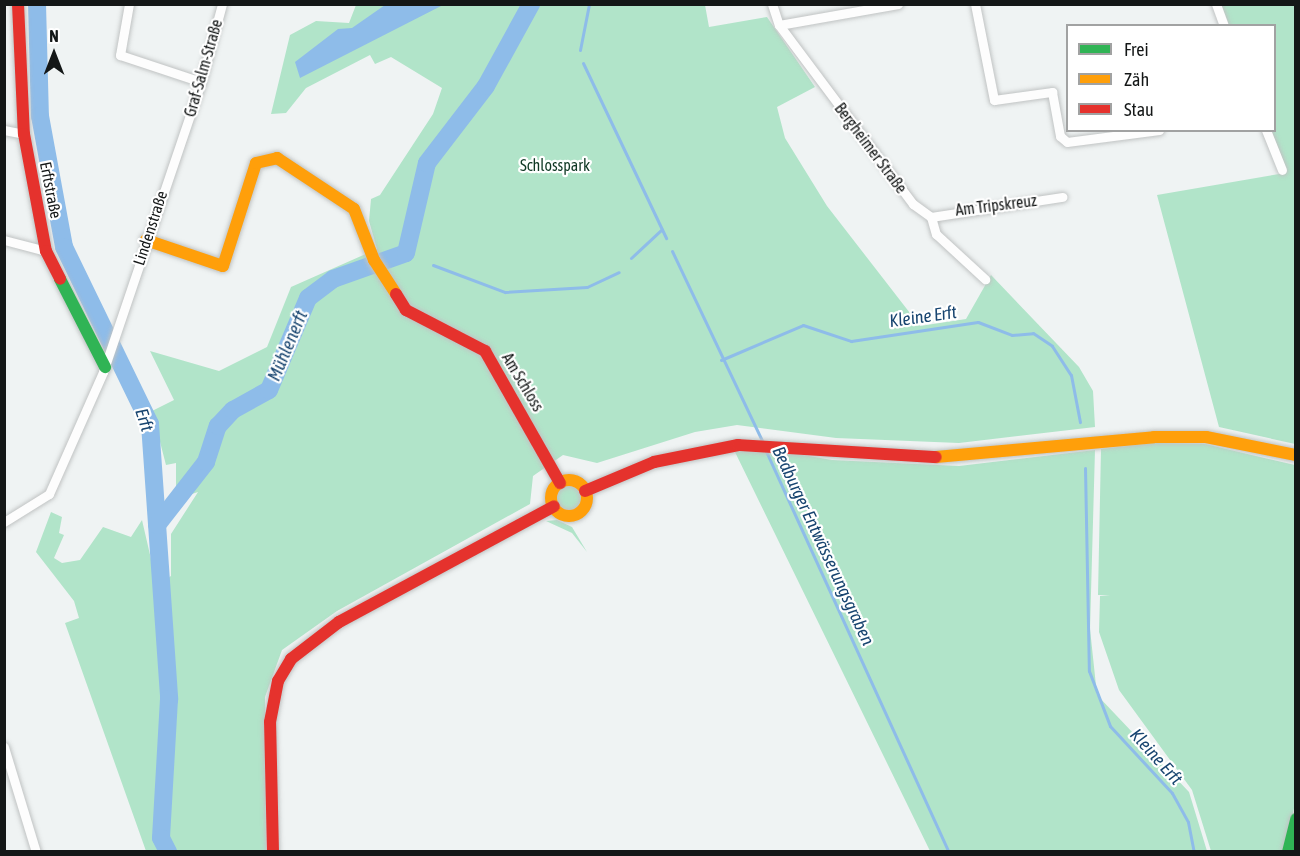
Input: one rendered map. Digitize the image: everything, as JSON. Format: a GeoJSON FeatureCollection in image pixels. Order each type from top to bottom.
{"type":"FeatureCollection","features":[{"type":"Feature","properties":{"kind":"street","name":"Erftstraße"},"geometry":{"type":"LineString","coordinates":[[18,4],[24,134],[46,250],[106,365]]}},
{"type":"Feature","properties":{"kind":"street"},"geometry":{"type":"LineString","coordinates":[[129,4],[120,55],[201,82]]}},
{"type":"Feature","properties":{"kind":"street","name":"Graf-Salm-Straße"},"geometry":{"type":"LineString","coordinates":[[184,132],[201,82],[222,4]]}},
{"type":"Feature","properties":{"kind":"street","name":"Bergheimer Straße"},"geometry":{"type":"LineString","coordinates":[[772,4],[779,25],[912,204],[931,217],[936,234],[985,279]]}},
{"type":"Feature","properties":{"kind":"street"},"geometry":{"type":"LineString","coordinates":[[779,25],[897,4]]}},
{"type":"Feature","properties":{"kind":"street"},"geometry":{"type":"LineString","coordinates":[[975,4],[994,100],[1052,92],[1060,136],[1067,142],[1144,132]]}},
{"type":"Feature","properties":{"kind":"street"},"geometry":{"type":"LineString","coordinates":[[1216,4],[1223,24]]}},
{"type":"Feature","properties":{"kind":"street"},"geometry":{"type":"LineString","coordinates":[[4,130],[24,134]]}},
{"type":"Feature","properties":{"kind":"street","name":"Lindenstraße"},"geometry":{"type":"LineString","coordinates":[[106,365],[184,132]]}},
{"type":"Feature","properties":{"kind":"street"},"geometry":{"type":"LineString","coordinates":[[1267,132],[1282,170]]}},
{"type":"Feature","properties":{"kind":"street","name":"Am Schloss"},"geometry":{"type":"LineString","coordinates":[[146,240],[223,266],[256,163],[263,158],[277,158],[295,168],[354,209],[374,260],[399,302],[421,320],[467,337],[485,351],[560,483]]}},
{"type":"Feature","properties":{"kind":"street","name":"Am Tripskreuz"},"geometry":{"type":"LineString","coordinates":[[931,217],[1062,197]]}},
{"type":"Feature","properties":{"kind":"street"},"geometry":{"type":"LineString","coordinates":[[4,240],[46,250]]}},
{"type":"Feature","properties":{"kind":"street"},"geometry":{"type":"LineString","coordinates":[[6,520],[49,494],[106,365]]}},
{"type":"Feature","properties":{"kind":"street"},"geometry":{"type":"LineString","coordinates":[[585,491],[654,462],[738,445],[958,458],[1154,437],[1206,437],[1296,455]]}},
{"type":"Feature","properties":{"kind":"street"},"geometry":{"type":"LineString","coordinates":[[273,852],[270,722],[278,681],[291,659],[339,622],[554,507],[575,514],[585,505],[585,491],[572,480],[560,483],[552,494],[554,507]]}},
{"type":"Feature","properties":{"kind":"street"},"geometry":{"type":"LineString","coordinates":[[4,747],[36,852]]}},
{"type":"Feature","properties":{"kind":"street"},"geometry":{"type":"LineString","coordinates":[[1288,852],[1296,819]]}},
{"type":"Feature","properties":{"kind":"green space","name":"Schlosspark"},"geometry":{"type":"Polygon","coordinates":[[[356,5],[705,5],[709,27],[767,17],[815,87],[777,107],[785,138],[827,206],[920,326],[966,319],[991,275],[1079,367],[1093,391],[1095,427],[959,443],[836,438],[737,425],[695,432],[597,463],[563,455],[533,476],[530,504],[337,611],[282,650],[265,697],[266,851],[146,851],[65,623],[79,618],[74,601],[36,552],[51,512],[62,517],[59,533],[64,535],[54,558],[62,563],[80,560],[103,527],[131,537],[142,520],[157,585],[171,576],[171,534],[198,492],[186,496],[176,487],[176,463],[166,465],[152,411],[174,400],[150,351],[219,371],[267,347],[291,287],[377,249],[369,221],[371,199],[380,195],[433,114],[442,88],[391,57],[375,64],[370,55],[306,88],[286,113],[271,114],[290,35],[316,21],[349,23],[356,5]]]}},
{"type":"Feature","properties":{"kind":"green space"},"geometry":{"type":"Polygon","coordinates":[[[1221,5],[1295,5],[1295,444],[1219,427],[1157,195],[1285,173],[1269,132],[1276,132],[1276,24],[1229,24],[1221,5]]]}},
{"type":"Feature","properties":{"kind":"green space"},"geometry":{"type":"Polygon","coordinates":[[[1153,443],[1205,444],[1295,465],[1296,800],[1284,851],[1211,851],[1192,790],[1119,690],[1099,632],[1100,596],[1110,595],[1098,595],[1101,449],[1153,443]]]}},
{"type":"Feature","properties":{"kind":"green space"},"geometry":{"type":"Polygon","coordinates":[[[768,449],[832,460],[959,466],[1095,450],[1090,629],[1097,695],[1189,792],[1207,851],[930,851],[734,450],[768,449]]]}},
{"type":"Feature","properties":{"kind":"green space"},"geometry":{"type":"Polygon","coordinates":[[[569,486],[578,489],[581,498],[578,507],[569,510],[560,507],[557,498],[560,489],[569,486]]]}},
{"type":"Feature","properties":{"kind":"green space"},"geometry":{"type":"Polygon","coordinates":[[[557,520],[572,527],[587,552],[572,533],[546,521],[557,520]]]}},
{"type":"Feature","properties":{"kind":"water"},"geometry":{"type":"Polygon","coordinates":[[[385,5],[443,5],[300,78],[295,62],[338,29],[352,28],[385,5]]]}},
{"type":"Feature","properties":{"kind":"waterway","name":"Erft"},"geometry":{"type":"LineString","coordinates":[[37,4],[40,116],[64,247],[150,424],[169,699],[161,838],[168,852]]}},
{"type":"Feature","properties":{"kind":"waterway","name":"Mühlenerft"},"geometry":{"type":"LineString","coordinates":[[157,525],[206,462],[218,426],[233,410],[269,390],[308,298],[333,279],[406,253],[427,163],[486,86],[531,4]]}},
{"type":"Feature","properties":{"kind":"waterway","name":"Kleine Erft"},"geometry":{"type":"LineString","coordinates":[[580,50],[589,4]]}},
{"type":"Feature","properties":{"kind":"waterway"},"geometry":{"type":"LineString","coordinates":[[583,63],[666,238]]}},
{"type":"Feature","properties":{"kind":"waterway"},"geometry":{"type":"LineString","coordinates":[[631,258],[662,229]]}},
{"type":"Feature","properties":{"kind":"waterway","name":"Bedburger Entwässerungsgraben"},"geometry":{"type":"LineString","coordinates":[[672,251],[763,443]]}},
{"type":"Feature","properties":{"kind":"waterway"},"geometry":{"type":"LineString","coordinates":[[433,265],[505,292],[587,287],[619,272]]}},
{"type":"Feature","properties":{"kind":"waterway","name":"Kleine Erft"},"geometry":{"type":"LineString","coordinates":[[721,360],[803,325],[851,341],[978,322],[1012,335],[1033,333],[1052,346],[1071,375],[1080,422]]}},
{"type":"Feature","properties":{"kind":"waterway","name":"Bedburger Entwässerungsgraben"},"geometry":{"type":"LineString","coordinates":[[765,449],[949,852]]}},
{"type":"Feature","properties":{"kind":"waterway","name":"Kleine Erft"},"geometry":{"type":"LineString","coordinates":[[1085,468],[1089,671],[1110,726],[1172,793],[1188,822],[1194,852]]}},
{"type":"Feature","properties":{"kind":"traffic: fast"},"geometry":{"type":"LineString","coordinates":[[60,279],[105,367]]}},
{"type":"Feature","properties":{"kind":"traffic: fast"},"geometry":{"type":"LineString","coordinates":[[1288,852],[1296,819]]}},
{"type":"Feature","properties":{"kind":"traffic: slow"},"geometry":{"type":"LineString","coordinates":[[146,240],[223,266],[256,163],[277,158],[354,209],[374,260],[396,294]]}},
{"type":"Feature","properties":{"kind":"traffic: slow"},"geometry":{"type":"LineString","coordinates":[[936,457],[1154,437],[1206,437],[1296,455]]}},
{"type":"Feature","properties":{"kind":"traffic: slow"},"geometry":{"type":"LineString","coordinates":[[569,480],[581,486],[587,498],[581,510],[569,516],[557,510],[551,498],[557,486],[569,480]]}},
{"type":"Feature","properties":{"kind":"traffic: jam"},"geometry":{"type":"LineString","coordinates":[[18,4],[24,134],[46,251],[60,279]]}},
{"type":"Feature","properties":{"kind":"traffic: jam"},"geometry":{"type":"LineString","coordinates":[[396,294],[406,310],[485,351],[560,483]]}},
{"type":"Feature","properties":{"kind":"traffic: jam"},"geometry":{"type":"LineString","coordinates":[[585,491],[654,462],[738,445],[936,457]]}},
{"type":"Feature","properties":{"kind":"traffic: jam"},"geometry":{"type":"LineString","coordinates":[[273,852],[270,722],[278,681],[291,659],[339,622],[554,506]]}}]}
